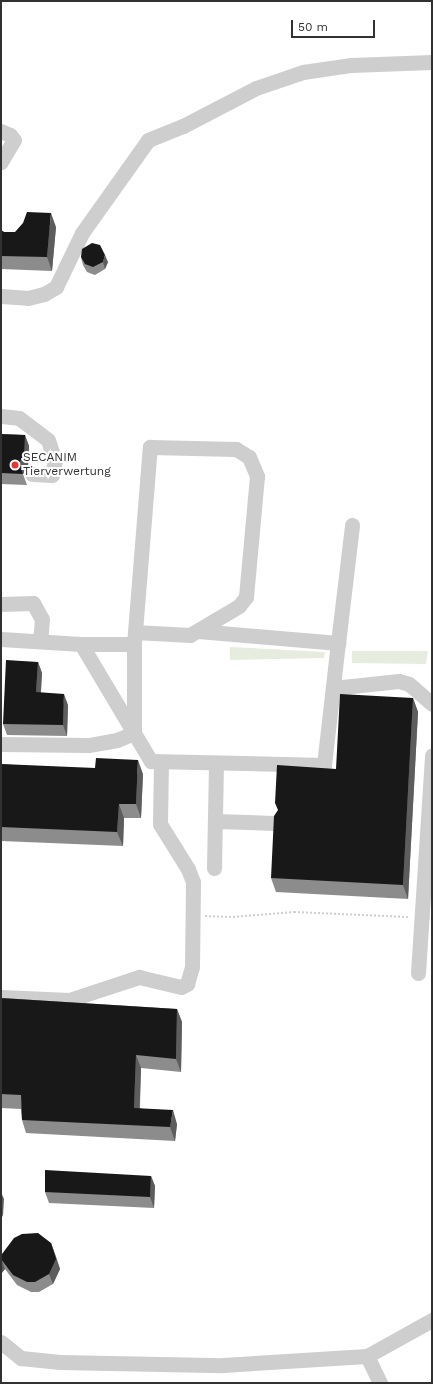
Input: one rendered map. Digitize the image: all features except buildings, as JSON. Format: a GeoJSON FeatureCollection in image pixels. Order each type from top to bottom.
{"type":"FeatureCollection","features":[{"type":"Feature","properties":{"kind":"lane"},"geometry":{"type":"LineString","coordinates":[[1,296],[28,298],[44,294],[56,287],[82,233],[148,140],[184,126],[256,88],[303,72],[352,64],[432,62]]}},
{"type":"Feature","properties":{"kind":"lane"},"geometry":{"type":"LineString","coordinates":[[1,131],[10,135],[14,140],[1,162]]}},
{"type":"Feature","properties":{"kind":"lane"},"geometry":{"type":"LineString","coordinates":[[1,416],[19,418],[48,440],[55,461],[52,475],[32,474]]}},
{"type":"Feature","properties":{"kind":"lane"},"geometry":{"type":"LineString","coordinates":[[1,639],[40,640],[81,644],[134,638],[190,635],[239,606],[246,597],[258,476],[249,457],[236,450],[150,447],[134,638],[134,733]]}},
{"type":"Feature","properties":{"kind":"lane"},"geometry":{"type":"LineString","coordinates":[[81,644],[151,761],[324,765],[352,525]]}},
{"type":"Feature","properties":{"kind":"lane"},"geometry":{"type":"LineString","coordinates":[[1,604],[33,603],[42,619],[40,640]]}},
{"type":"Feature","properties":{"kind":"lane"},"geometry":{"type":"LineString","coordinates":[[198,631],[338,643]]}},
{"type":"Feature","properties":{"kind":"lane"},"geometry":{"type":"LineString","coordinates":[[333,688],[399,681],[409,684],[432,704]]}},
{"type":"Feature","properties":{"kind":"lane"},"geometry":{"type":"LineString","coordinates":[[1,744],[88,745],[117,740],[134,733]]}},
{"type":"Feature","properties":{"kind":"lane"},"geometry":{"type":"LineString","coordinates":[[418,973],[432,755]]}},
{"type":"Feature","properties":{"kind":"lane"},"geometry":{"type":"LineString","coordinates":[[1,997],[69,1000],[139,977],[181,987],[187,984],[192,967],[193,882],[188,869],[160,824],[161,762]]}},
{"type":"Feature","properties":{"kind":"lane"},"geometry":{"type":"LineString","coordinates":[[214,868],[216,763]]}},
{"type":"Feature","properties":{"kind":"lane"},"geometry":{"type":"LineString","coordinates":[[215,821],[274,823]]}},
{"type":"Feature","properties":{"kind":"lane"},"geometry":{"type":"LineString","coordinates":[[1,1342],[21,1358],[60,1362],[223,1365],[367,1356],[432,1320]]}},
{"type":"Feature","properties":{"kind":"lane"},"geometry":{"type":"LineString","coordinates":[[367,1356],[380,1383]]}},
{"type":"Feature","properties":{"kind":"path"},"geometry":{"type":"LineString","coordinates":[[193,912],[208,917],[294,912],[422,918]]}},
{"type":"Feature","properties":{"kind":"shaded area"},"geometry":{"type":"Polygon","coordinates":[[[230,647],[325,652],[324,658],[230,660],[230,647]]]}},
{"type":"Feature","properties":{"kind":"shaded area"},"geometry":{"type":"Polygon","coordinates":[[[352,651],[428,651],[426,664],[352,663],[352,651]]]}},
{"type":"Feature","properties":{"kind":"place","name":"SECANIM Tierverwertung"},"geometry":{"type":"Point","coordinates":[15,465]}}]}
